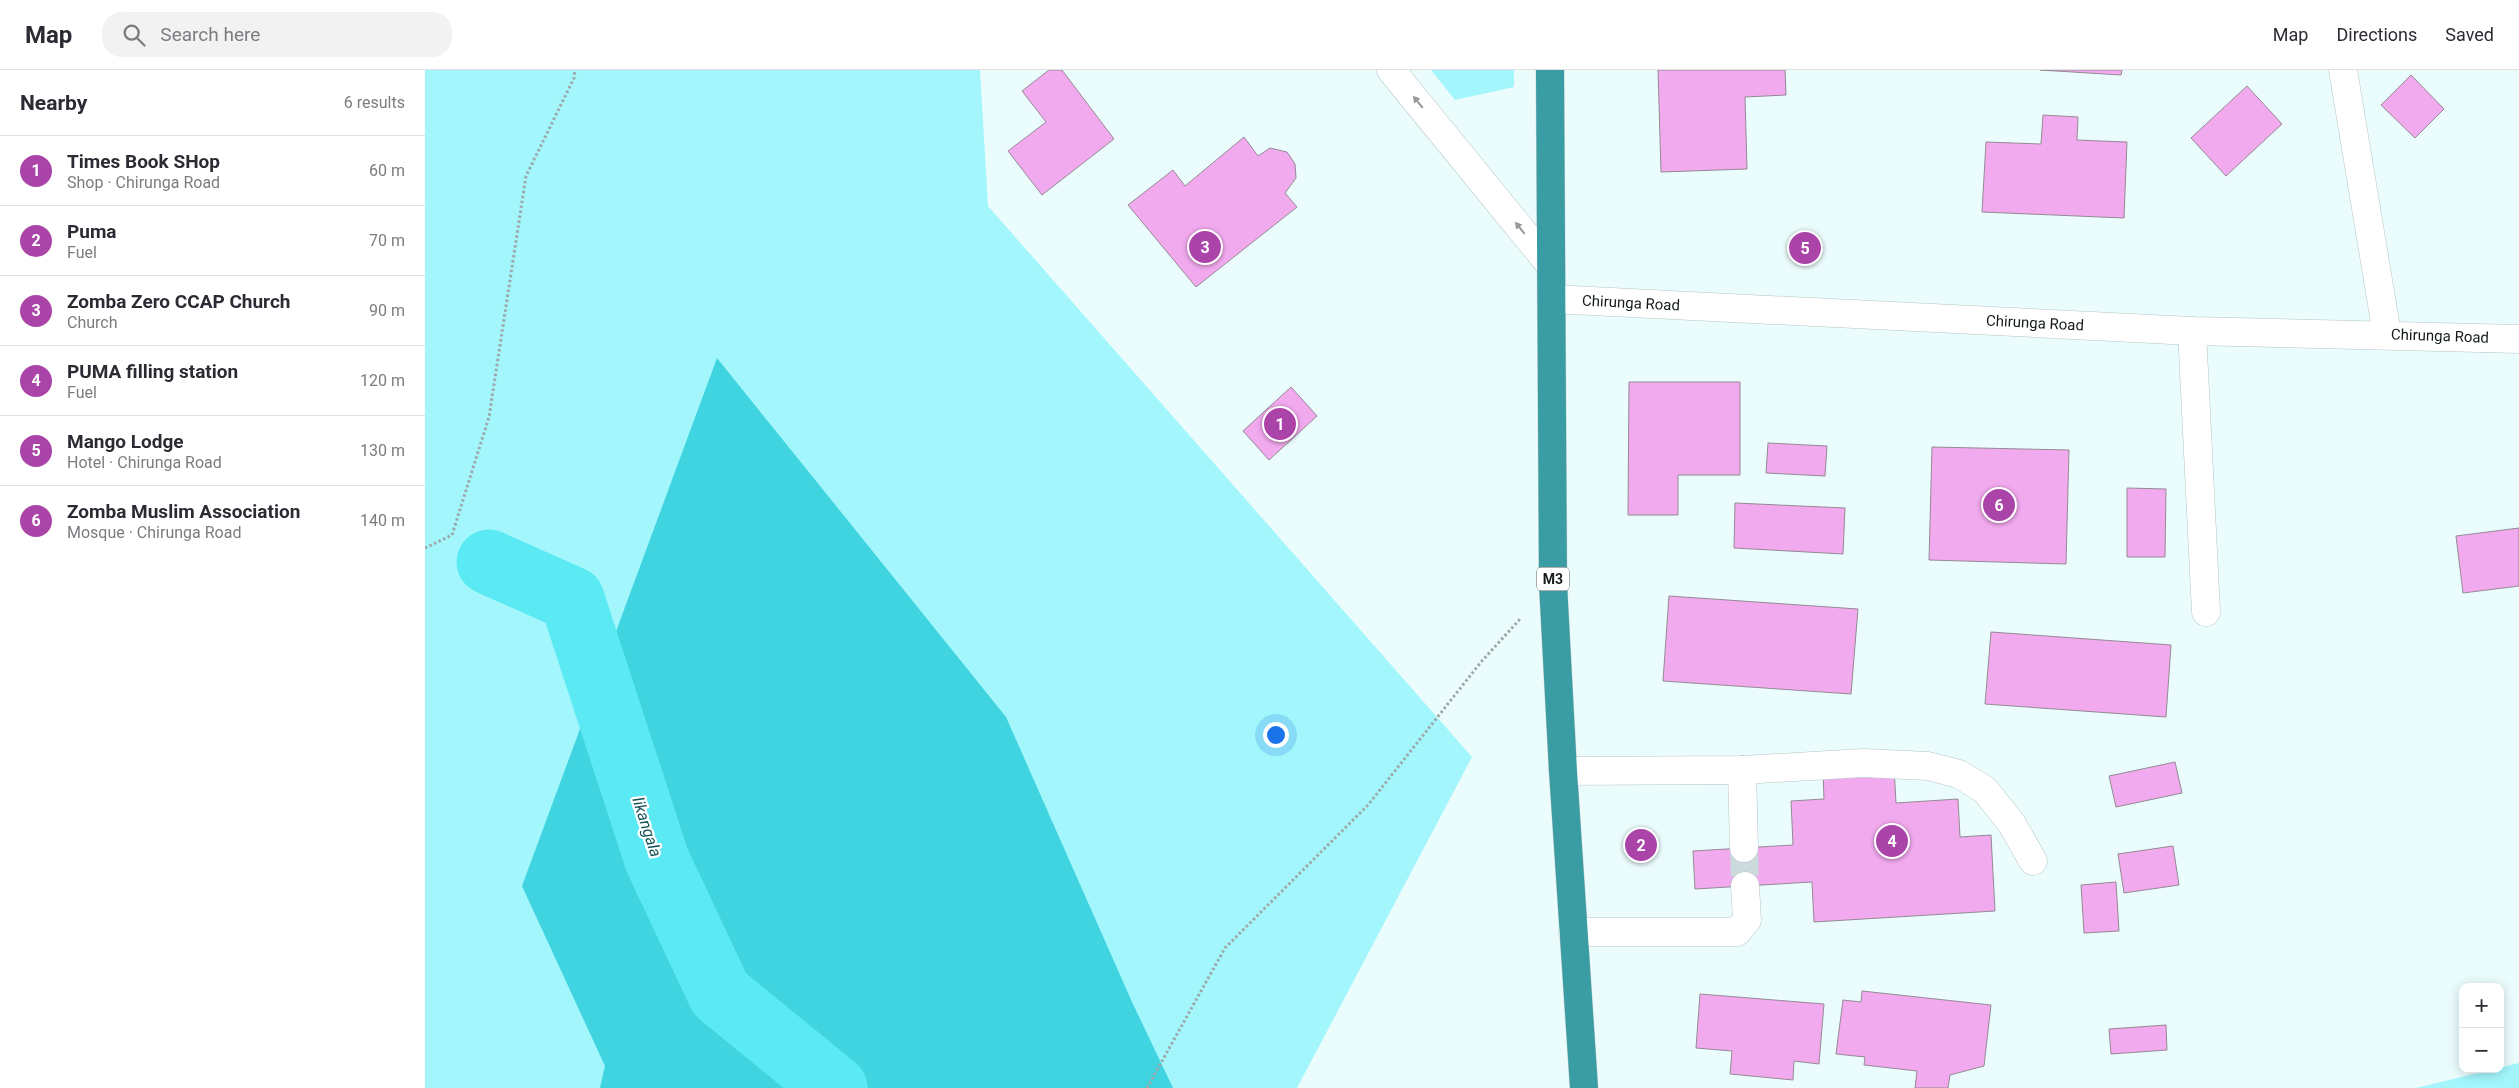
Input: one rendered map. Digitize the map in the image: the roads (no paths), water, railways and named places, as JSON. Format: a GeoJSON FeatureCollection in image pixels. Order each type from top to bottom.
{"type":"FeatureCollection","features":[{"type":"Feature","properties":{"kind":"highway","name":"M3"},"geometry":{"type":"LineString","coordinates":[[1550,70],[1553,584],[1584,1088]]}},
{"type":"Feature","properties":{"kind":"street"},"geometry":{"type":"LineString","coordinates":[[1391,70],[1551,266]]}},
{"type":"Feature","properties":{"kind":"street"},"geometry":{"type":"LineString","coordinates":[[2343,70],[2387,334]]}},
{"type":"Feature","properties":{"kind":"street","name":"Chirunga Road"},"geometry":{"type":"LineString","coordinates":[[1552,299],[2192,331],[2387,334],[2519,339]]}},
{"type":"Feature","properties":{"kind":"street"},"geometry":{"type":"LineString","coordinates":[[2192,331],[2206,612]]}},
{"type":"Feature","properties":{"kind":"street"},"geometry":{"type":"LineString","coordinates":[[1563,771],[1742,770],[1863,763],[1928,766],[1959,774],[1985,790],[2012,824],[2033,861]]}},
{"type":"Feature","properties":{"kind":"street"},"geometry":{"type":"LineString","coordinates":[[1742,770],[1744,848]]}},
{"type":"Feature","properties":{"kind":"street"},"geometry":{"type":"LineString","coordinates":[[1573,932],[1737,932],[1747,920],[1745,886]]}},
{"type":"Feature","properties":{"kind":"waterway","name":"likangala"},"geometry":{"type":"LineString","coordinates":[[489,562],[572,599],[657,860],[720,994],[835,1088]]}},
{"type":"Feature","properties":{"kind":"tunnel"},"geometry":{"type":"LineString","coordinates":[[1744,848],[1745,886]]}},
{"type":"Feature","properties":{"kind":"place","name":"Zomba Zero CCAP Church"},"geometry":{"type":"Point","coordinates":[1205,247]}},
{"type":"Feature","properties":{"kind":"place","name":"Mango Lodge"},"geometry":{"type":"Point","coordinates":[1805,248]}},
{"type":"Feature","properties":{"kind":"place","name":"Times Book SHop"},"geometry":{"type":"Point","coordinates":[1280,424]}},
{"type":"Feature","properties":{"kind":"place","name":"Zomba Muslim Association"},"geometry":{"type":"Point","coordinates":[1999,505]}},
{"type":"Feature","properties":{"kind":"place","name":"PUMA filling station"},"geometry":{"type":"Point","coordinates":[1892,841]}},
{"type":"Feature","properties":{"kind":"place","name":"Puma"},"geometry":{"type":"Point","coordinates":[1641,845]}}]}
